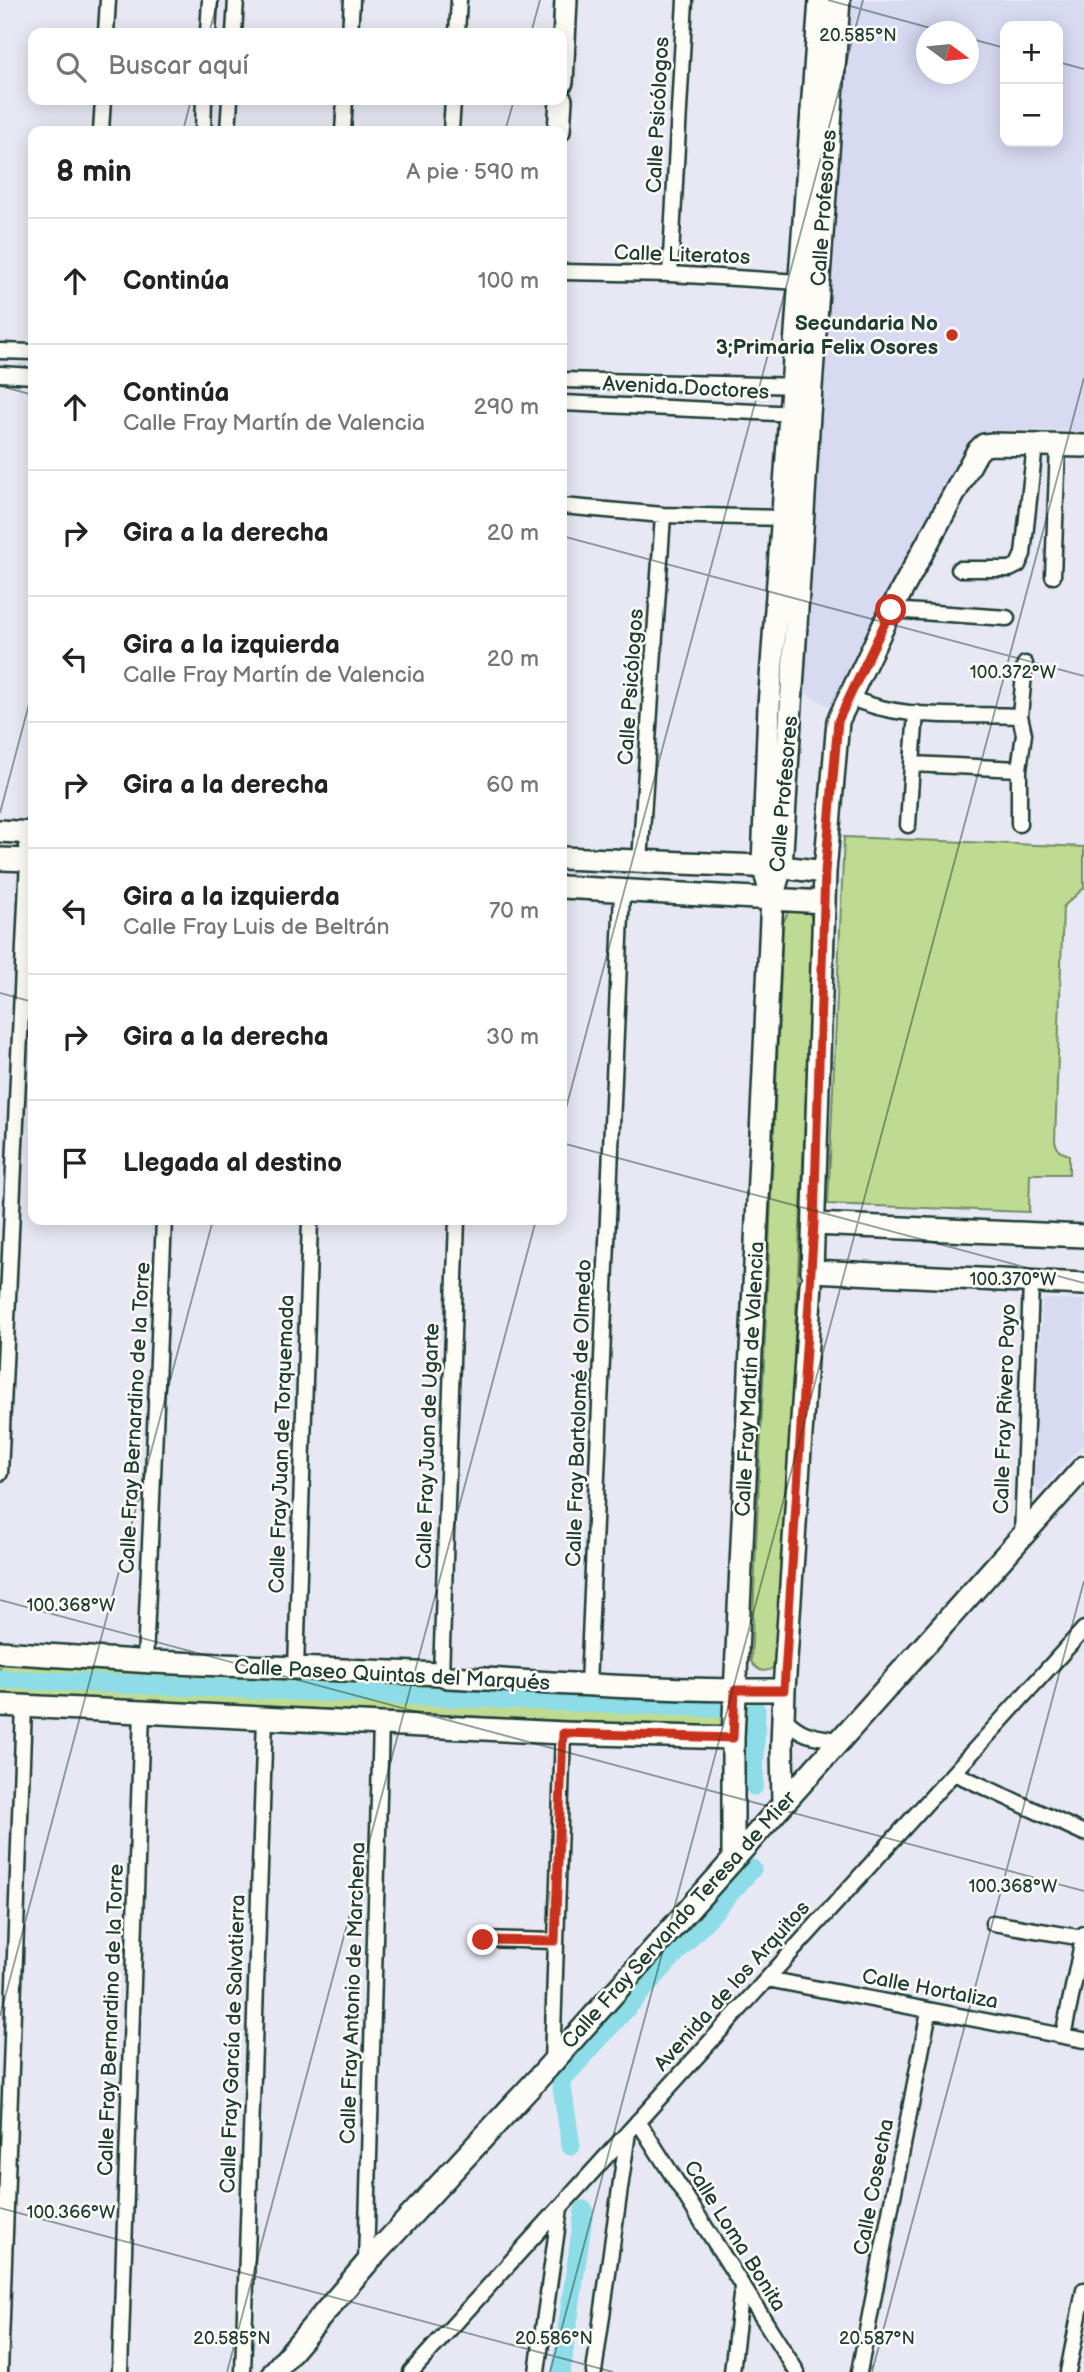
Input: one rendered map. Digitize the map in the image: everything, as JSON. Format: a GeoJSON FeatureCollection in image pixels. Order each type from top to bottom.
{"type":"FeatureCollection","features":[{"type":"Feature","properties":{"kind":"street"},"geometry":{"type":"LineString","coordinates":[[106,28],[108,0]]}},
{"type":"Feature","properties":{"kind":"street"},"geometry":{"type":"LineString","coordinates":[[208,28],[210,0]]}},
{"type":"Feature","properties":{"kind":"street"},"geometry":{"type":"LineString","coordinates":[[234,28],[236,0]]}},
{"type":"Feature","properties":{"kind":"street"},"geometry":{"type":"LineString","coordinates":[[349,28],[352,0]]}},
{"type":"Feature","properties":{"kind":"street"},"geometry":{"type":"LineString","coordinates":[[457,28],[459,0]]}},
{"type":"Feature","properties":{"kind":"street"},"geometry":{"type":"LineString","coordinates":[[565,28],[566,0]]}},
{"type":"Feature","properties":{"kind":"street","name":"Calle Psicólogos"},"geometry":{"type":"LineString","coordinates":[[670,274],[684,0]]}},
{"type":"Feature","properties":{"kind":"street","name":"Calle Profesores"},"geometry":{"type":"LineString","coordinates":[[802,386],[800,282],[820,0]]}},
{"type":"Feature","properties":{"kind":"street","name":"Calle Profesores"},"geometry":{"type":"LineString","coordinates":[[772,867],[802,386],[839,0]]}},
{"type":"Feature","properties":{"kind":"street"},"geometry":{"type":"LineString","coordinates":[[102,126],[103,105]]}},
{"type":"Feature","properties":{"kind":"street"},"geometry":{"type":"LineString","coordinates":[[203,126],[204,105]]}},
{"type":"Feature","properties":{"kind":"street"},"geometry":{"type":"LineString","coordinates":[[228,126],[230,105]]}},
{"type":"Feature","properties":{"kind":"street"},"geometry":{"type":"LineString","coordinates":[[343,126],[345,105]]}},
{"type":"Feature","properties":{"kind":"street"},"geometry":{"type":"LineString","coordinates":[[451,126],[453,105]]}},
{"type":"Feature","properties":{"kind":"street"},"geometry":{"type":"LineString","coordinates":[[559,126],[561,105]]}},
{"type":"Feature","properties":{"kind":"street","name":"Calle Literatos"},"geometry":{"type":"LineString","coordinates":[[567,272],[670,274],[800,282]]}},
{"type":"Feature","properties":{"kind":"street"},"geometry":{"type":"LineString","coordinates":[[0,351],[28,352]]}},
{"type":"Feature","properties":{"kind":"street"},"geometry":{"type":"LineString","coordinates":[[0,374],[28,376]]}},
{"type":"Feature","properties":{"kind":"street","name":"Avenida Doctores"},"geometry":{"type":"LineString","coordinates":[[567,380],[802,386]]}},
{"type":"Feature","properties":{"kind":"street","name":"Avenida Doctores"},"geometry":{"type":"LineString","coordinates":[[567,403],[800,414]]}},
{"type":"Feature","properties":{"kind":"street","name":"Calle Profesores"},"geometry":{"type":"LineString","coordinates":[[772,898],[769,706],[782,518],[800,414]]}},
{"type":"Feature","properties":{"kind":"street"},"geometry":{"type":"LineString","coordinates":[[783,1804],[784,1690],[814,1224],[825,872],[838,721],[891,610],[977,452],[984,445],[1084,446]]}},
{"type":"Feature","properties":{"kind":"street"},"geometry":{"type":"LineString","coordinates":[[959,569],[1010,569],[1017,565],[1023,554],[1035,445]]}},
{"type":"Feature","properties":{"kind":"street"},"geometry":{"type":"LineString","coordinates":[[1053,576],[1058,445]]}},
{"type":"Feature","properties":{"kind":"street"},"geometry":{"type":"LineString","coordinates":[[567,506],[663,515],[782,518]]}},
{"type":"Feature","properties":{"kind":"street","name":"Calle Psicólogos"},"geometry":{"type":"LineString","coordinates":[[640,862],[663,515]]}},
{"type":"Feature","properties":{"kind":"street"},"geometry":{"type":"LineString","coordinates":[[891,610],[1007,618]]}},
{"type":"Feature","properties":{"kind":"street"},"geometry":{"type":"LineString","coordinates":[[1019,824],[1019,769],[1024,734],[1020,716],[1025,664]]}},
{"type":"Feature","properties":{"kind":"street"},"geometry":{"type":"LineString","coordinates":[[849,697],[878,709],[916,713],[1020,716]]}},
{"type":"Feature","properties":{"kind":"street"},"geometry":{"type":"LineString","coordinates":[[908,825],[916,713]]}},
{"type":"Feature","properties":{"kind":"street"},"geometry":{"type":"LineString","coordinates":[[912,764],[1019,769]]}},
{"type":"Feature","properties":{"kind":"street"},"geometry":{"type":"LineString","coordinates":[[0,831],[28,833]]}},
{"type":"Feature","properties":{"kind":"street"},"geometry":{"type":"LineString","coordinates":[[567,858],[772,867],[825,872]]}},
{"type":"Feature","properties":{"kind":"street"},"geometry":{"type":"LineString","coordinates":[[0,859],[28,860]]}},
{"type":"Feature","properties":{"kind":"street"},"geometry":{"type":"LineString","coordinates":[[567,887],[824,902]]}},
{"type":"Feature","properties":{"kind":"street","name":"Calle Fray Bartolomé de Olmedo"},"geometry":{"type":"LineString","coordinates":[[588,1685],[622,892]]}},
{"type":"Feature","properties":{"kind":"street","name":"Calle Fray Martín de Valencia"},"geometry":{"type":"LineString","coordinates":[[733,1860],[733,1738],[772,898]]}},
{"type":"Feature","properties":{"kind":"street"},"geometry":{"type":"LineString","coordinates":[[0,1473],[28,901]]}},
{"type":"Feature","properties":{"kind":"street"},"geometry":{"type":"LineString","coordinates":[[814,1224],[1084,1236]]}},
{"type":"Feature","properties":{"kind":"street","name":"Calle Fray Bernardino de la Torre"},"geometry":{"type":"LineString","coordinates":[[145,1661],[164,1225]]}},
{"type":"Feature","properties":{"kind":"street","name":"Calle Fray Juan de Torquemada"},"geometry":{"type":"LineString","coordinates":[[296,1669],[310,1225]]}},
{"type":"Feature","properties":{"kind":"street","name":"Calle Fray Juan de Ugarte"},"geometry":{"type":"LineString","coordinates":[[441,1674],[457,1225]]}},
{"type":"Feature","properties":{"kind":"street"},"geometry":{"type":"LineString","coordinates":[[811,1277],[1084,1284]]}},
{"type":"Feature","properties":{"kind":"street","name":"Calle Fray Rivero Payo"},"geometry":{"type":"LineString","coordinates":[[1022,1537],[1031,1283]]}},
{"type":"Feature","properties":{"kind":"street","name":"Calle Fray Servando Teresa de Mier"},"geometry":{"type":"LineString","coordinates":[[274,2372],[366,2264],[552,2063],[1084,1467]]}},
{"type":"Feature","properties":{"kind":"street","name":"Avenida de los Arquitos"},"geometry":{"type":"LineString","coordinates":[[411,2372],[1084,1629]]}},
{"type":"Feature","properties":{"kind":"street","name":"Calle Paseo Quintas del Marqués"},"geometry":{"type":"LineString","coordinates":[[0,1652],[296,1669],[441,1674],[588,1685],[784,1690]]}},
{"type":"Feature","properties":{"kind":"street"},"geometry":{"type":"LineString","coordinates":[[0,1705],[563,1733],[733,1738]]}},
{"type":"Feature","properties":{"kind":"street"},"geometry":{"type":"LineString","coordinates":[[1,2372],[24,1706]]}},
{"type":"Feature","properties":{"kind":"street","name":"Calle Fray Bernardino de la Torre"},"geometry":{"type":"LineString","coordinates":[[120,2372],[142,1711]]}},
{"type":"Feature","properties":{"kind":"street"},"geometry":{"type":"LineString","coordinates":[[783,1717],[794,1729],[808,1736],[840,1740]]}},
{"type":"Feature","properties":{"kind":"street","name":"Calle Fray García de Salvatierra"},"geometry":{"type":"LineString","coordinates":[[243,2372],[265,1718]]}},
{"type":"Feature","properties":{"kind":"street","name":"Calle Fray Antonio de Marchena"},"geometry":{"type":"LineString","coordinates":[[366,2264],[382,1723]]}},
{"type":"Feature","properties":{"kind":"street"},"geometry":{"type":"LineString","coordinates":[[552,2063],[563,1733]]}},
{"type":"Feature","properties":{"kind":"street"},"geometry":{"type":"LineString","coordinates":[[954,1773],[1084,1833]]}},
{"type":"Feature","properties":{"kind":"street"},"geometry":{"type":"LineString","coordinates":[[993,1923],[1084,1936],[1063,2036]]}},
{"type":"Feature","properties":{"kind":"street"},"geometry":{"type":"LineString","coordinates":[[483,1940],[555,1941]]}},
{"type":"Feature","properties":{"kind":"street","name":"Calle Hortaliza"},"geometry":{"type":"LineString","coordinates":[[767,1979],[1084,2040]]}},
{"type":"Feature","properties":{"kind":"street","name":"Calle Cosecha"},"geometry":{"type":"LineString","coordinates":[[859,2372],[929,2011]]}},
{"type":"Feature","properties":{"kind":"street"},"geometry":{"type":"LineString","coordinates":[[594,2372],[634,2127]]}},
{"type":"Feature","properties":{"kind":"street","name":"Calle Loma Bonita"},"geometry":{"type":"LineString","coordinates":[[634,2127],[797,2372]]}},
{"type":"Feature","properties":{"kind":"street"},"geometry":{"type":"LineString","coordinates":[[537,2372],[560,2208]]}},
{"type":"Feature","properties":{"kind":"street"},"geometry":{"type":"LineString","coordinates":[[732,2372],[742,2287]]}},
{"type":"Feature","properties":{"kind":"street"},"geometry":{"type":"LineString","coordinates":[[1068,2372],[1084,2290]]}},
{"type":"Feature","properties":{"kind":"shaded area","name":"Secundaria No 3;Primaria Felix Osores"},"geometry":{"type":"Polygon","coordinates":[[[842,0],[1084,0],[1084,431],[989,430],[978,436],[833,709],[798,689],[842,0]]]}},
{"type":"Feature","properties":{"kind":"shaded area"},"geometry":{"type":"Polygon","coordinates":[[[1043,1299],[1084,1300],[1084,1443],[1039,1493],[1031,1478],[1043,1299]]]}},
{"type":"Feature","properties":{"kind":"green space"},"geometry":{"type":"Polygon","coordinates":[[[844,837],[1084,847],[1084,888],[1063,907],[1055,1142],[1059,1151],[1069,1155],[1069,1174],[1030,1174],[1029,1212],[828,1204],[844,837]]]}},
{"type":"Feature","properties":{"kind":"green space"},"geometry":{"type":"Polygon","coordinates":[[[803,907],[814,924],[780,1661],[765,1671],[758,1669],[751,1661],[783,923],[788,912],[803,907]]]}},
{"type":"Feature","properties":{"kind":"green space"},"geometry":{"type":"Polygon","coordinates":[[[0,1664],[718,1694],[731,1699],[729,1721],[717,1728],[0,1694],[0,1664]]]}},
{"type":"Feature","properties":{"kind":"waterway"},"geometry":{"type":"LineString","coordinates":[[0,1679],[719,1708]]}},
{"type":"Feature","properties":{"kind":"waterway"},"geometry":{"type":"LineString","coordinates":[[754,1786],[756,1710]]}},
{"type":"Feature","properties":{"kind":"waterway"},"geometry":{"type":"LineString","coordinates":[[571,2146],[561,2081],[752,1869]]}},
{"type":"Feature","properties":{"kind":"waterway"},"geometry":{"type":"LineString","coordinates":[[561,2372],[584,2210]]}},
{"type":"Feature","properties":{"kind":"place","name":"Secundaria No 3;Primaria Felix Osores"},"geometry":{"type":"Point","coordinates":[952,335]}},
{"type":"Feature","properties":{"kind":"route"},"geometry":{"type":"LineString","coordinates":[[483,1940],[555,1941],[563,1733],[733,1738],[735,1690],[784,1690],[814,1224],[825,872],[838,721],[891,610]]}}]}
